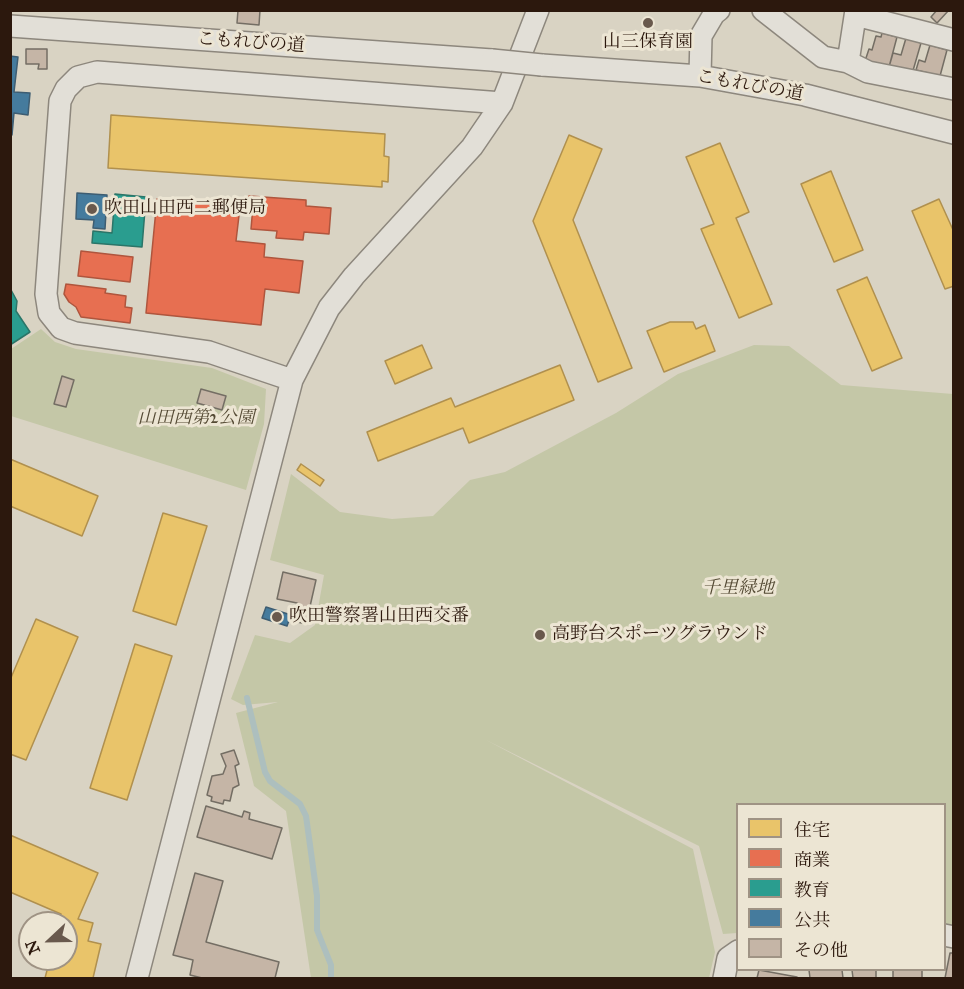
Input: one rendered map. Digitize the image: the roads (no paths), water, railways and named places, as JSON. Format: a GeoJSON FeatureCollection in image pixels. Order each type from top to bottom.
{"type":"FeatureCollection","features":[{"type":"Feature","properties":{"kind":"street"},"geometry":{"type":"LineString","coordinates":[[137,978],[292,380],[329,308],[354,276],[472,147],[502,103],[538,10]]}},
{"type":"Feature","properties":{"kind":"street"},"geometry":{"type":"LineString","coordinates":[[700,76],[701,36],[714,14],[719,10]]}},
{"type":"Feature","properties":{"kind":"street"},"geometry":{"type":"LineString","coordinates":[[763,10],[823,57],[848,62],[868,72],[954,89]]}},
{"type":"Feature","properties":{"kind":"street"},"geometry":{"type":"LineString","coordinates":[[848,62],[856,13],[954,40]]}},
{"type":"Feature","properties":{"kind":"street","name":"こもれびの道"},"geometry":{"type":"LineString","coordinates":[[10,26],[700,76],[805,95],[954,133]]}},
{"type":"Feature","properties":{"kind":"street"},"geometry":{"type":"LineString","coordinates":[[292,380],[209,352],[75,333],[61,328],[49,313],[46,294],[60,101],[66,89],[78,78],[97,72],[502,103]]}},
{"type":"Feature","properties":{"kind":"street"},"geometry":{"type":"LineString","coordinates":[[724,978],[728,958],[736,952]]}},
{"type":"Feature","properties":{"kind":"waterway"},"geometry":{"type":"LineString","coordinates":[[247,698],[265,772],[270,781],[300,804],[306,816],[317,896],[317,930],[331,965],[331,978]]}},
{"type":"Feature","properties":{"kind":"place","name":"山三保育園"},"geometry":{"type":"Point","coordinates":[648,23]}},
{"type":"Feature","properties":{"kind":"place","name":"吹田山田西二郵便局"},"geometry":{"type":"Point","coordinates":[92,209]}},
{"type":"Feature","properties":{"kind":"place","name":"吹田警察署山田西交番"},"geometry":{"type":"Point","coordinates":[277,617]}},
{"type":"Feature","properties":{"kind":"place","name":"高野台スポーツグラウンド"},"geometry":{"type":"Point","coordinates":[540,635]}},
{"type":"Feature","properties":{"kind":"park label","name":"山田西第2公園"},"geometry":{"type":"Point","coordinates":[196,419]}},
{"type":"Feature","properties":{"kind":"park label","name":"千里緑地"},"geometry":{"type":"Point","coordinates":[738,589]}}]}
